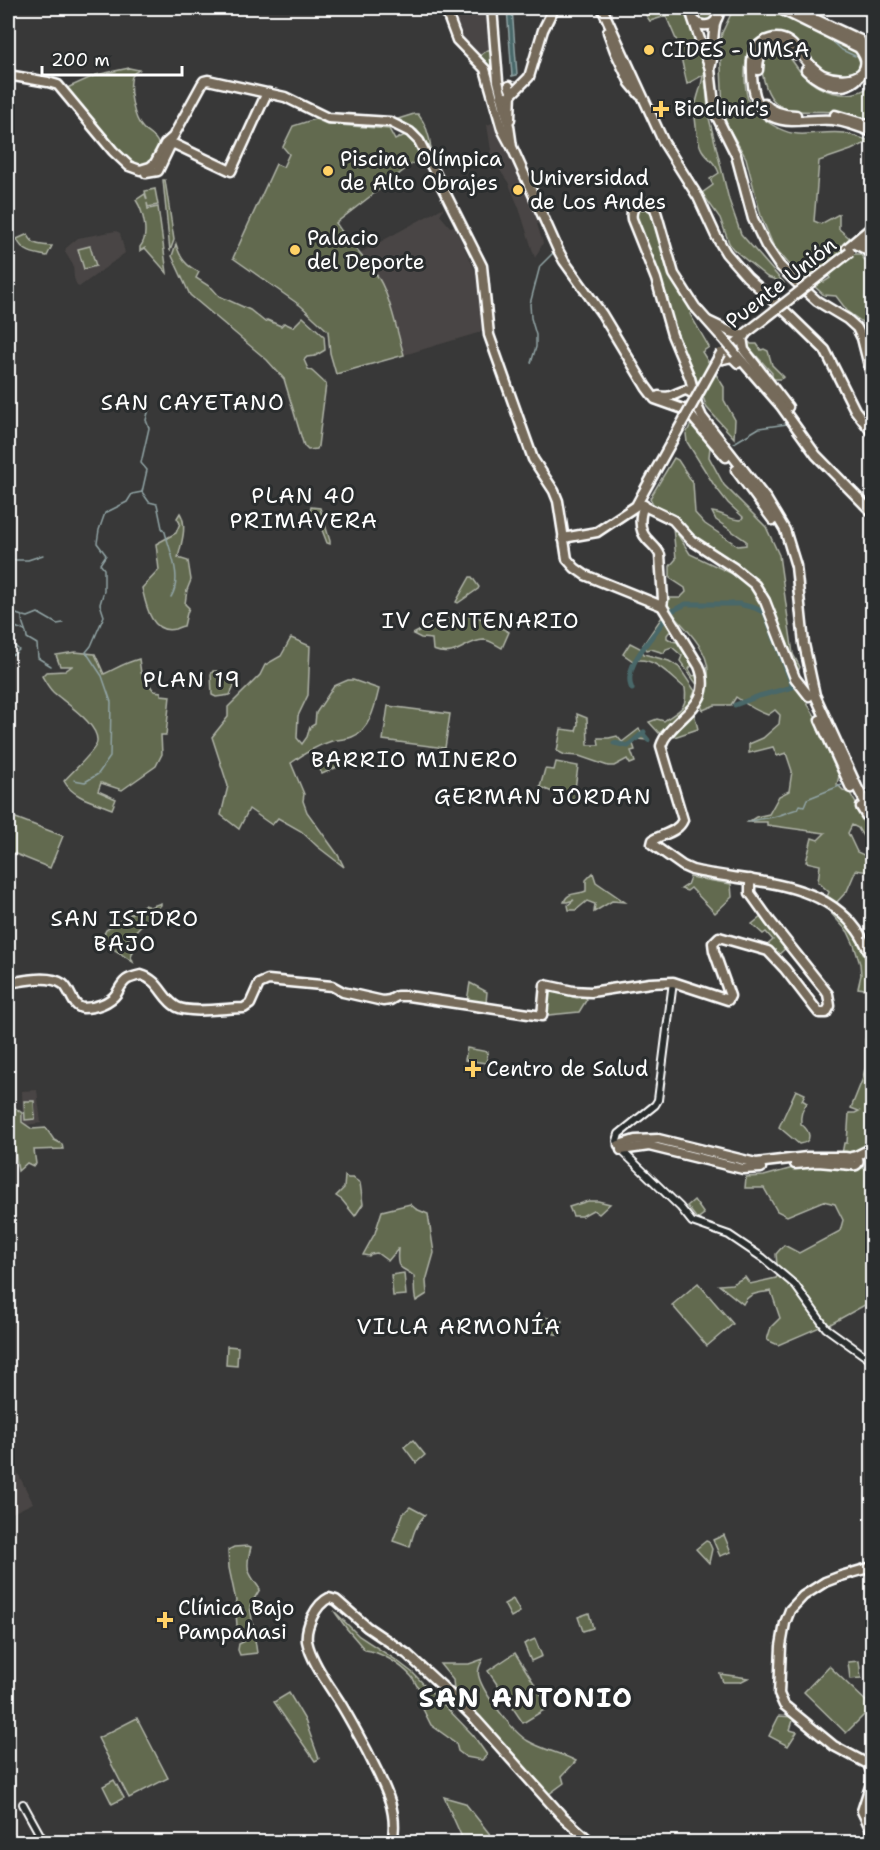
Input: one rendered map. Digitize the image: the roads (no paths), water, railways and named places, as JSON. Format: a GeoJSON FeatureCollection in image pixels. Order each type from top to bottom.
{"type":"FeatureCollection","features":[{"type":"Feature","properties":{"kind":"main road"},"geometry":{"type":"LineString","coordinates":[[444,8],[460,45],[485,69],[502,129],[564,261],[602,314],[655,399],[683,409],[693,407],[695,397]]}},
{"type":"Feature","properties":{"kind":"main road"},"geometry":{"type":"LineString","coordinates":[[492,8],[497,72],[512,147]]}},
{"type":"Feature","properties":{"kind":"main road"},"geometry":{"type":"LineString","coordinates":[[501,96],[506,98],[510,96],[529,77],[549,8]]}},
{"type":"Feature","properties":{"kind":"main road"},"geometry":{"type":"LineString","coordinates":[[543,29],[554,8]]}},
{"type":"Feature","properties":{"kind":"main road"},"geometry":{"type":"LineString","coordinates":[[597,8],[630,83],[644,100]]}},
{"type":"Feature","properties":{"kind":"main road"},"geometry":{"type":"LineString","coordinates":[[602,8],[664,143],[698,197],[726,253],[747,277],[825,350],[855,410],[873,432]]}},
{"type":"Feature","properties":{"kind":"main road"},"geometry":{"type":"LineString","coordinates":[[683,8],[700,24],[705,25],[730,8]]}},
{"type":"Feature","properties":{"kind":"main road"},"geometry":{"type":"LineString","coordinates":[[778,8],[820,25]]}},
{"type":"Feature","properties":{"kind":"main road"},"geometry":{"type":"LineString","coordinates":[[791,8],[859,48],[866,62],[861,78],[845,87],[818,79],[805,68],[789,48],[780,45],[767,47],[758,57],[757,82],[762,99],[771,109],[792,116],[837,115],[873,126]]}},
{"type":"Feature","properties":{"kind":"main road"},"geometry":{"type":"LineString","coordinates":[[692,14],[710,69],[716,113],[736,155],[753,219],[766,246],[779,265],[795,281],[817,300],[857,328],[873,378]]}},
{"type":"Feature","properties":{"kind":"main road"},"geometry":{"type":"LineString","coordinates":[[710,69],[713,32],[718,15]]}},
{"type":"Feature","properties":{"kind":"main road"},"geometry":{"type":"LineString","coordinates":[[861,78],[848,80],[823,75],[809,65],[795,45],[781,38],[770,38],[761,43],[752,55],[753,92],[760,106],[770,116],[783,120],[833,120],[873,132]]}},
{"type":"Feature","properties":{"kind":"main road"},"geometry":{"type":"LineString","coordinates":[[497,72],[502,82],[509,86],[521,85]]}},
{"type":"Feature","properties":{"kind":"main road"},"geometry":{"type":"LineString","coordinates":[[8,75],[58,86],[113,151],[133,169],[156,167],[175,144],[231,171],[265,97],[269,93]]}},
{"type":"Feature","properties":{"kind":"main road"},"geometry":{"type":"LineString","coordinates":[[156,167],[165,144],[173,137],[204,81],[285,97],[328,118],[390,122],[410,132],[419,141],[482,266],[489,335],[533,459],[558,501],[567,559],[580,571],[664,609],[702,673],[703,685],[695,706],[665,737],[662,746],[683,815],[682,824],[675,830],[653,840],[652,844],[692,870],[750,879],[796,890],[830,903],[858,930],[873,958]]}},
{"type":"Feature","properties":{"kind":"main road"},"geometry":{"type":"LineString","coordinates":[[509,86],[509,126]]}},
{"type":"Feature","properties":{"kind":"main road"},"geometry":{"type":"LineString","coordinates":[[781,406],[776,405],[734,358],[723,351],[674,274],[658,213],[647,203],[637,205],[632,211],[632,219],[656,279],[672,335],[690,378],[702,417],[767,500],[785,530],[796,566],[804,644],[815,695],[856,787],[873,815]]}},
{"type":"Feature","properties":{"kind":"main road"},"geometry":{"type":"LineString","coordinates":[[871,234],[856,243],[873,256]]}},
{"type":"Feature","properties":{"kind":"main road","name":"Puente Unión"},"geometry":{"type":"LineString","coordinates":[[642,502],[723,351],[856,243],[871,234]]}},
{"type":"Feature","properties":{"kind":"main road"},"geometry":{"type":"LineString","coordinates":[[705,320],[731,332],[742,334],[743,347],[785,403],[793,424]]}},
{"type":"Feature","properties":{"kind":"main road"},"geometry":{"type":"LineString","coordinates":[[723,351],[736,354],[781,406],[816,455],[873,512]]}},
{"type":"Feature","properties":{"kind":"main road"},"geometry":{"type":"LineString","coordinates":[[687,373],[686,384],[676,403],[765,507],[782,536],[790,565],[804,670],[810,696],[851,789],[873,825]]}},
{"type":"Feature","properties":{"kind":"main road"},"geometry":{"type":"LineString","coordinates":[[651,394],[667,398],[689,390],[695,397]]}},
{"type":"Feature","properties":{"kind":"main road"},"geometry":{"type":"LineString","coordinates":[[563,538],[597,532],[642,502]]}},
{"type":"Feature","properties":{"kind":"main road"},"geometry":{"type":"LineString","coordinates":[[642,502],[640,515],[644,535],[658,549],[660,555],[664,609]]}},
{"type":"Feature","properties":{"kind":"main road"},"geometry":{"type":"LineString","coordinates":[[642,502],[673,519],[691,540],[734,568],[755,585],[765,601],[792,671],[810,696]]}},
{"type":"Feature","properties":{"kind":"main road"},"geometry":{"type":"LineString","coordinates":[[792,671],[799,675],[804,670]]}},
{"type":"Feature","properties":{"kind":"main road"},"geometry":{"type":"LineString","coordinates":[[8,983],[35,979],[57,982],[66,987],[75,1004],[81,1008],[108,1001],[126,980],[141,975],[153,981],[170,1002],[180,1008],[201,1010],[244,1008],[250,1005],[259,984],[268,980],[332,986],[343,993],[383,1001],[398,996],[408,996],[542,1016],[545,985],[591,992],[673,982],[728,1000],[730,996],[714,951],[713,943],[719,937],[768,951],[819,1013],[826,1013],[829,1010],[830,1001],[828,994],[750,892],[750,879]]}},
{"type":"Feature","properties":{"kind":"main road"},"geometry":{"type":"LineString","coordinates":[[619,1145],[635,1140],[658,1139],[756,1163],[807,1157],[845,1157],[854,1161],[873,1154]]}},
{"type":"Feature","properties":{"kind":"main road"},"geometry":{"type":"LineString","coordinates":[[854,1161],[873,1148]]}},
{"type":"Feature","properties":{"kind":"main road"},"geometry":{"type":"LineString","coordinates":[[873,1567],[825,1582],[803,1596],[790,1610],[781,1646],[779,1694],[784,1705],[834,1746],[868,1764],[873,1774]]}},
{"type":"Feature","properties":{"kind":"main road"},"geometry":{"type":"LineString","coordinates":[[392,1842],[393,1817],[388,1794],[348,1716],[324,1678],[307,1640],[307,1629],[310,1622],[321,1605],[329,1598],[336,1600],[367,1627],[407,1654],[443,1687],[476,1720],[562,1816],[591,1842]]}},
{"type":"Feature","properties":{"kind":"main road"},"geometry":{"type":"LineString","coordinates":[[873,1780],[862,1811],[873,1832]]}},
{"type":"Feature","properties":{"kind":"street"},"geometry":{"type":"LineString","coordinates":[[673,982],[657,1101],[655,1106],[622,1131],[619,1145],[692,1222],[729,1236],[763,1258],[795,1285],[826,1328],[873,1361]]}},
{"type":"Feature","properties":{"kind":"street"},"geometry":{"type":"LineString","coordinates":[[23,1804],[44,1842]]}},
{"type":"Feature","properties":{"kind":"water"},"geometry":{"type":"Polygon","coordinates":[[[507,8],[512,8],[517,75],[512,76],[507,8]]]}},
{"type":"Feature","properties":{"kind":"waterway"},"geometry":{"type":"LineString","coordinates":[[806,8],[812,14]]}},
{"type":"Feature","properties":{"kind":"waterway"},"geometry":{"type":"LineString","coordinates":[[829,38],[842,50],[855,56]]}},
{"type":"Feature","properties":{"kind":"waterway"},"geometry":{"type":"LineString","coordinates":[[531,363],[536,347],[536,335],[530,304],[540,266],[554,252]]}},
{"type":"Feature","properties":{"kind":"waterway"},"geometry":{"type":"LineString","coordinates":[[74,780],[85,782],[98,774],[110,757],[111,702],[102,676],[86,652],[104,616],[100,604],[104,591],[104,569],[100,564],[106,555],[97,543],[105,513],[127,502],[132,494],[142,492],[147,470],[141,463],[149,428],[146,420],[149,409]]}},
{"type":"Feature","properties":{"kind":"waterway"},"geometry":{"type":"LineString","coordinates":[[734,443],[759,428],[787,424]]}},
{"type":"Feature","properties":{"kind":"waterway"},"geometry":{"type":"LineString","coordinates":[[142,492],[149,502],[157,504],[162,528],[172,556],[176,582],[171,597]]}},
{"type":"Feature","properties":{"kind":"waterway"},"geometry":{"type":"LineString","coordinates":[[8,560],[28,560],[43,555]]}},
{"type":"Feature","properties":{"kind":"waterway"},"geometry":{"type":"LineString","coordinates":[[672,611],[686,604],[739,604],[765,613],[793,687],[735,705]]}},
{"type":"Feature","properties":{"kind":"waterway"},"geometry":{"type":"LineString","coordinates":[[8,611],[22,616],[27,638],[37,644],[38,658],[51,666]]}},
{"type":"Feature","properties":{"kind":"waterway"},"geometry":{"type":"LineString","coordinates":[[24,616],[28,617],[38,613],[57,624],[63,623]]}},
{"type":"Feature","properties":{"kind":"waterway"},"geometry":{"type":"LineString","coordinates":[[8,619],[13,626],[25,631]]}},
{"type":"Feature","properties":{"kind":"waterway"},"geometry":{"type":"LineString","coordinates":[[632,689],[630,680],[634,662],[664,620]]}},
{"type":"Feature","properties":{"kind":"waterway"},"geometry":{"type":"LineString","coordinates":[[8,639],[19,650],[8,656]]}},
{"type":"Feature","properties":{"kind":"waterway"},"geometry":{"type":"LineString","coordinates":[[8,670],[8,676]]}},
{"type":"Feature","properties":{"kind":"waterway"},"geometry":{"type":"LineString","coordinates":[[614,743],[628,746],[644,732],[648,740]]}},
{"type":"Feature","properties":{"kind":"waterway"},"geometry":{"type":"LineString","coordinates":[[748,822],[798,809],[800,805],[804,806],[807,799],[842,785]]}},
{"type":"Feature","properties":{"kind":"waterway"},"geometry":{"type":"LineString","coordinates":[[8,1258],[14,1267]]}},
{"type":"Feature","properties":{"kind":"place","name":"CIDES - UMSA"},"geometry":{"type":"Point","coordinates":[649,50]}},
{"type":"Feature","properties":{"kind":"place","name":"Bioclinic's"},"geometry":{"type":"Point","coordinates":[661,109]}},
{"type":"Feature","properties":{"kind":"place","name":"Piscina Olímpica de Alto Obrajes"},"geometry":{"type":"Point","coordinates":[328,171]}},
{"type":"Feature","properties":{"kind":"place","name":"Universidad de Los Andes"},"geometry":{"type":"Point","coordinates":[518,190]}},
{"type":"Feature","properties":{"kind":"place","name":"Palacio del Deporte"},"geometry":{"type":"Point","coordinates":[295,250]}},
{"type":"Feature","properties":{"kind":"place","name":"Centro de Salud"},"geometry":{"type":"Point","coordinates":[473,1069]}},
{"type":"Feature","properties":{"kind":"place","name":"Clínica Bajo Pampahasi"},"geometry":{"type":"Point","coordinates":[165,1620]}},
{"type":"Feature","properties":{"kind":"district","name":"SAN CAYETANO"},"geometry":{"type":"Point","coordinates":[193,402]}},
{"type":"Feature","properties":{"kind":"district","name":"PLAN 40 PRIMAVERA"},"geometry":{"type":"Point","coordinates":[304,508]}},
{"type":"Feature","properties":{"kind":"district","name":"IV CENTENARIO"},"geometry":{"type":"Point","coordinates":[481,620]}},
{"type":"Feature","properties":{"kind":"district","name":"PLAN 19"},"geometry":{"type":"Point","coordinates":[192,679]}},
{"type":"Feature","properties":{"kind":"district","name":"BARRIO MINERO"},"geometry":{"type":"Point","coordinates":[415,759]}},
{"type":"Feature","properties":{"kind":"district","name":"GERMAN JORDAN"},"geometry":{"type":"Point","coordinates":[543,796]}},
{"type":"Feature","properties":{"kind":"district","name":"SAN ISIDRO BAJO"},"geometry":{"type":"Point","coordinates":[125,930]}},
{"type":"Feature","properties":{"kind":"district","name":"VILLA ARMONÍA"},"geometry":{"type":"Point","coordinates":[459,1326]}},
{"type":"Feature","properties":{"kind":"district","name":"SAN ANTONIO"},"geometry":{"type":"Point","coordinates":[526,1697]}}]}
